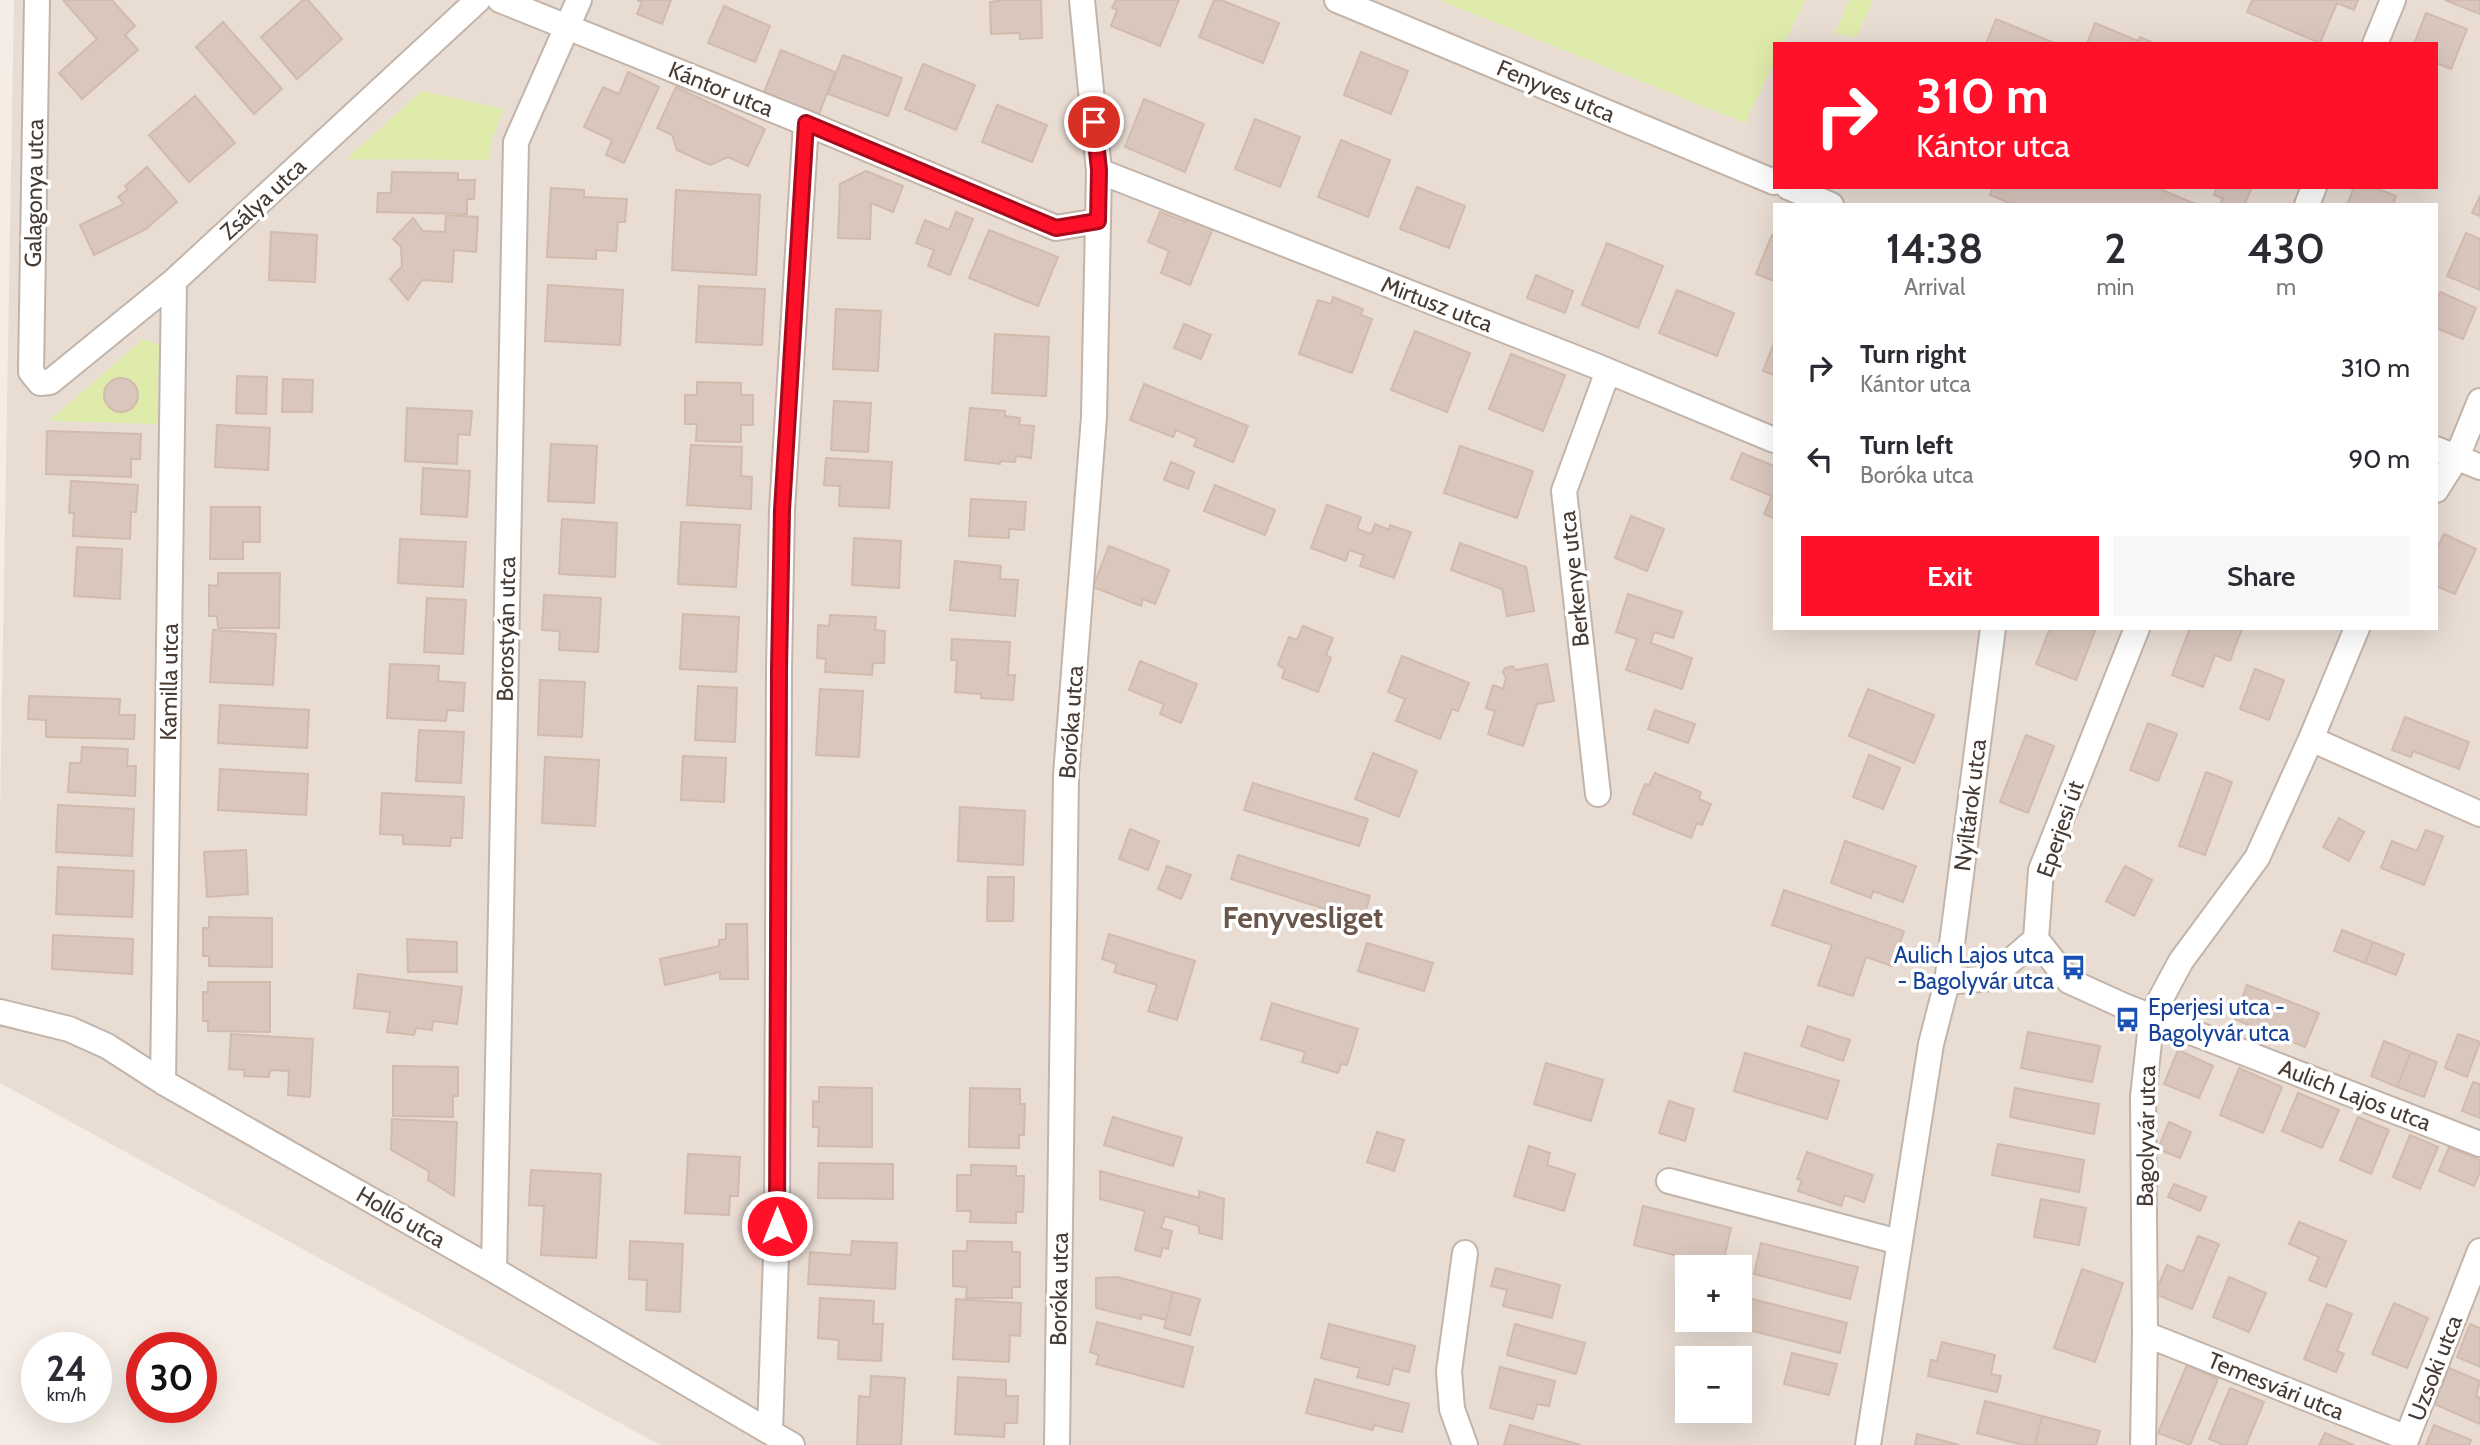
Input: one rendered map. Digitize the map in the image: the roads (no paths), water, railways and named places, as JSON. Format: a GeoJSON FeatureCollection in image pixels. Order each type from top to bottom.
{"type":"FeatureCollection","features":[{"type":"Feature","properties":{"kind":"street","name":"Galagonya utca"},"geometry":{"type":"LineString","coordinates":[[37,0],[31,372],[40,383]]}},
{"type":"Feature","properties":{"kind":"street","name":"Zsálya utca"},"geometry":{"type":"LineString","coordinates":[[40,383],[50,382],[174,281],[478,0]]}},
{"type":"Feature","properties":{"kind":"street","name":"Kántor utca"},"geometry":{"type":"LineString","coordinates":[[500,0],[806,123],[1056,228],[1098,221]]}},
{"type":"Feature","properties":{"kind":"street","name":"Borostyán utca"},"geometry":{"type":"LineString","coordinates":[[494,1270],[516,142],[579,0]]}},
{"type":"Feature","properties":{"kind":"street","name":"Boróka utca"},"geometry":{"type":"LineString","coordinates":[[1057,1445],[1066,775],[1094,417],[1099,170],[1082,0]]}},
{"type":"Feature","properties":{"kind":"street","name":"Fenyves utca"},"geometry":{"type":"LineString","coordinates":[[1337,0],[1773,182]]}},
{"type":"Feature","properties":{"kind":"street"},"geometry":{"type":"LineString","coordinates":[[2376,42],[2393,0]]}},
{"type":"Feature","properties":{"kind":"street"},"geometry":{"type":"LineString","coordinates":[[769,1432],[777,1226],[782,510],[806,123]]}},
{"type":"Feature","properties":{"kind":"street","name":"Mirtusz utca"},"geometry":{"type":"LineString","coordinates":[[1099,170],[1608,371],[1773,440]]}},
{"type":"Feature","properties":{"kind":"street"},"geometry":{"type":"LineString","coordinates":[[1793,189],[1826,203]]}},
{"type":"Feature","properties":{"kind":"street","name":"Kamilla utca"},"geometry":{"type":"LineString","coordinates":[[163,1082],[174,281]]}},
{"type":"Feature","properties":{"kind":"street","name":"Berkenye utca"},"geometry":{"type":"LineString","coordinates":[[1598,794],[1564,491],[1608,371]]}},
{"type":"Feature","properties":{"kind":"street"},"geometry":{"type":"LineString","coordinates":[[2438,483],[2446,453],[2480,401]]}},
{"type":"Feature","properties":{"kind":"street"},"geometry":{"type":"LineString","coordinates":[[2446,453],[2480,467]]}},
{"type":"Feature","properties":{"kind":"street","name":"Nyíltárok utca"},"geometry":{"type":"LineString","coordinates":[[1868,1445],[1931,1044],[1947,982],[1993,630]]}},
{"type":"Feature","properties":{"kind":"street","name":"Eperjesi út"},"geometry":{"type":"LineString","coordinates":[[2036,939],[2041,870],[2136,630]]}},
{"type":"Feature","properties":{"kind":"street","name":"Bagolyvár utca"},"geometry":{"type":"LineString","coordinates":[[2143,1445],[2143,1097],[2152,1015],[2181,961],[2257,858],[2356,630]]}},
{"type":"Feature","properties":{"kind":"street"},"geometry":{"type":"LineString","coordinates":[[2311,739],[2480,814]]}},
{"type":"Feature","properties":{"kind":"street"},"geometry":{"type":"LineString","coordinates":[[1947,982],[1991,978],[2036,939],[2069,981],[2124,1006],[2152,1015]]}},
{"type":"Feature","properties":{"kind":"street","name":"Holló utca"},"geometry":{"type":"LineString","coordinates":[[0,1013],[69,1029],[107,1046],[163,1082],[494,1270],[792,1445]]}},
{"type":"Feature","properties":{"kind":"street","name":"Aulich Lajos utca"},"geometry":{"type":"LineString","coordinates":[[2152,1015],[2480,1144]]}},
{"type":"Feature","properties":{"kind":"street"},"geometry":{"type":"LineString","coordinates":[[1669,1181],[1899,1242]]}},
{"type":"Feature","properties":{"kind":"street","name":"Uzsoki utca"},"geometry":{"type":"LineString","coordinates":[[2406,1442],[2480,1251]]}},
{"type":"Feature","properties":{"kind":"street"},"geometry":{"type":"LineString","coordinates":[[1465,1253],[1449,1371],[1452,1409],[1465,1445]]}},
{"type":"Feature","properties":{"kind":"street","name":"Temesvári utca"},"geometry":{"type":"LineString","coordinates":[[2145,1334],[2406,1442]]}},
{"type":"Feature","properties":{"kind":"place","name":"Aulich Lajos utca - Bagolyvár utca"},"geometry":{"type":"Point","coordinates":[2074,968]}},
{"type":"Feature","properties":{"kind":"place","name":"Eperjesi utca - Bagolyvár utca"},"geometry":{"type":"Point","coordinates":[2128,1020]}},
{"type":"Feature","properties":{"kind":"district","name":"Fenyvesliget"},"geometry":{"type":"Point","coordinates":[1303,918]}}]}
